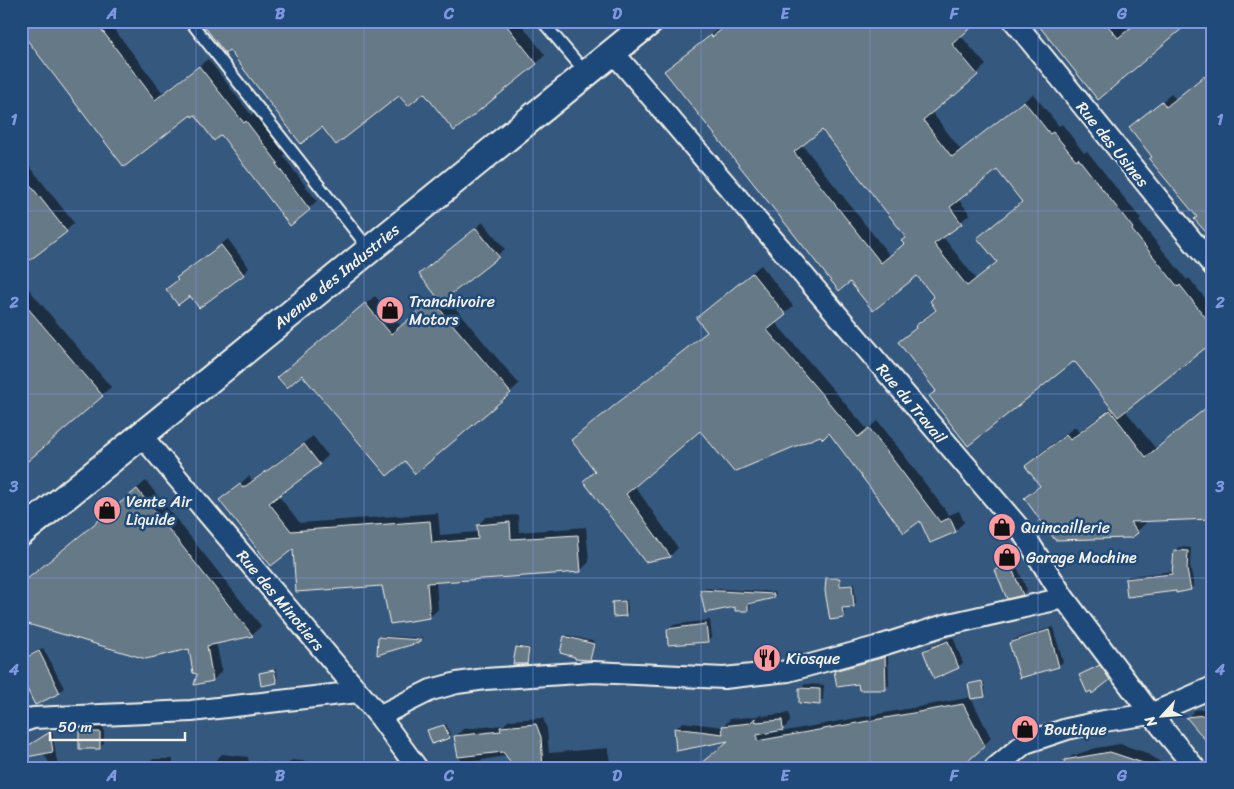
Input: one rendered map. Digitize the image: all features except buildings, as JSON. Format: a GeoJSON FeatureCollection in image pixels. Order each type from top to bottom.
{"type":"FeatureCollection","features":[{"type":"Feature","properties":{"kind":"street","name":"Avenue des Industries"},"geometry":{"type":"LineString","coordinates":[[21,533],[651,21]]}},
{"type":"Feature","properties":{"kind":"street","name":"Rue des Usines"},"geometry":{"type":"LineString","coordinates":[[1014,21],[1213,266]]}},
{"type":"Feature","properties":{"kind":"street","name":"Rue du Travail"},"geometry":{"type":"LineString","coordinates":[[613,52],[1021,530],[1064,598],[1151,714],[1195,768]]}},
{"type":"Feature","properties":{"kind":"street","name":"Rue des Minotiers"},"geometry":{"type":"LineString","coordinates":[[141,434],[379,716],[417,768]]}},
{"type":"Feature","properties":{"kind":"street"},"geometry":{"type":"LineString","coordinates":[[379,716],[431,690],[476,680],[593,672],[724,678],[788,671],[876,647],[945,625],[1064,598]]}},
{"type":"Feature","properties":{"kind":"street"},"geometry":{"type":"LineString","coordinates":[[995,768],[1025,743],[1066,729],[1151,714],[1213,687]]}},
{"type":"Feature","properties":{"kind":"street"},"geometry":{"type":"LineString","coordinates":[[21,722],[33,718],[191,711],[358,692]]}},
{"type":"Feature","properties":{"kind":"lane"},"geometry":{"type":"LineString","coordinates":[[190,21],[369,249]]}},
{"type":"Feature","properties":{"kind":"lane"},"geometry":{"type":"LineString","coordinates":[[542,21],[586,74]]}},
{"type":"Feature","properties":{"kind":"shaded area"},"geometry":{"type":"Polygon","coordinates":[[[21,21],[1213,21],[1213,768],[21,768],[21,21]]]}},
{"type":"Feature","properties":{"kind":"place","name":"Tranchivoire Motors"},"geometry":{"type":"Point","coordinates":[390,310]}},
{"type":"Feature","properties":{"kind":"place","name":"Vente Air Liquide"},"geometry":{"type":"Point","coordinates":[107,510]}},
{"type":"Feature","properties":{"kind":"place","name":"Quincaillerie"},"geometry":{"type":"Point","coordinates":[1002,527]}},
{"type":"Feature","properties":{"kind":"place","name":"Garage Machine"},"geometry":{"type":"Point","coordinates":[1007,557]}},
{"type":"Feature","properties":{"kind":"place","name":"Kiosque"},"geometry":{"type":"Point","coordinates":[767,658]}},
{"type":"Feature","properties":{"kind":"place","name":"Boutique"},"geometry":{"type":"Point","coordinates":[1025,729]}}]}
